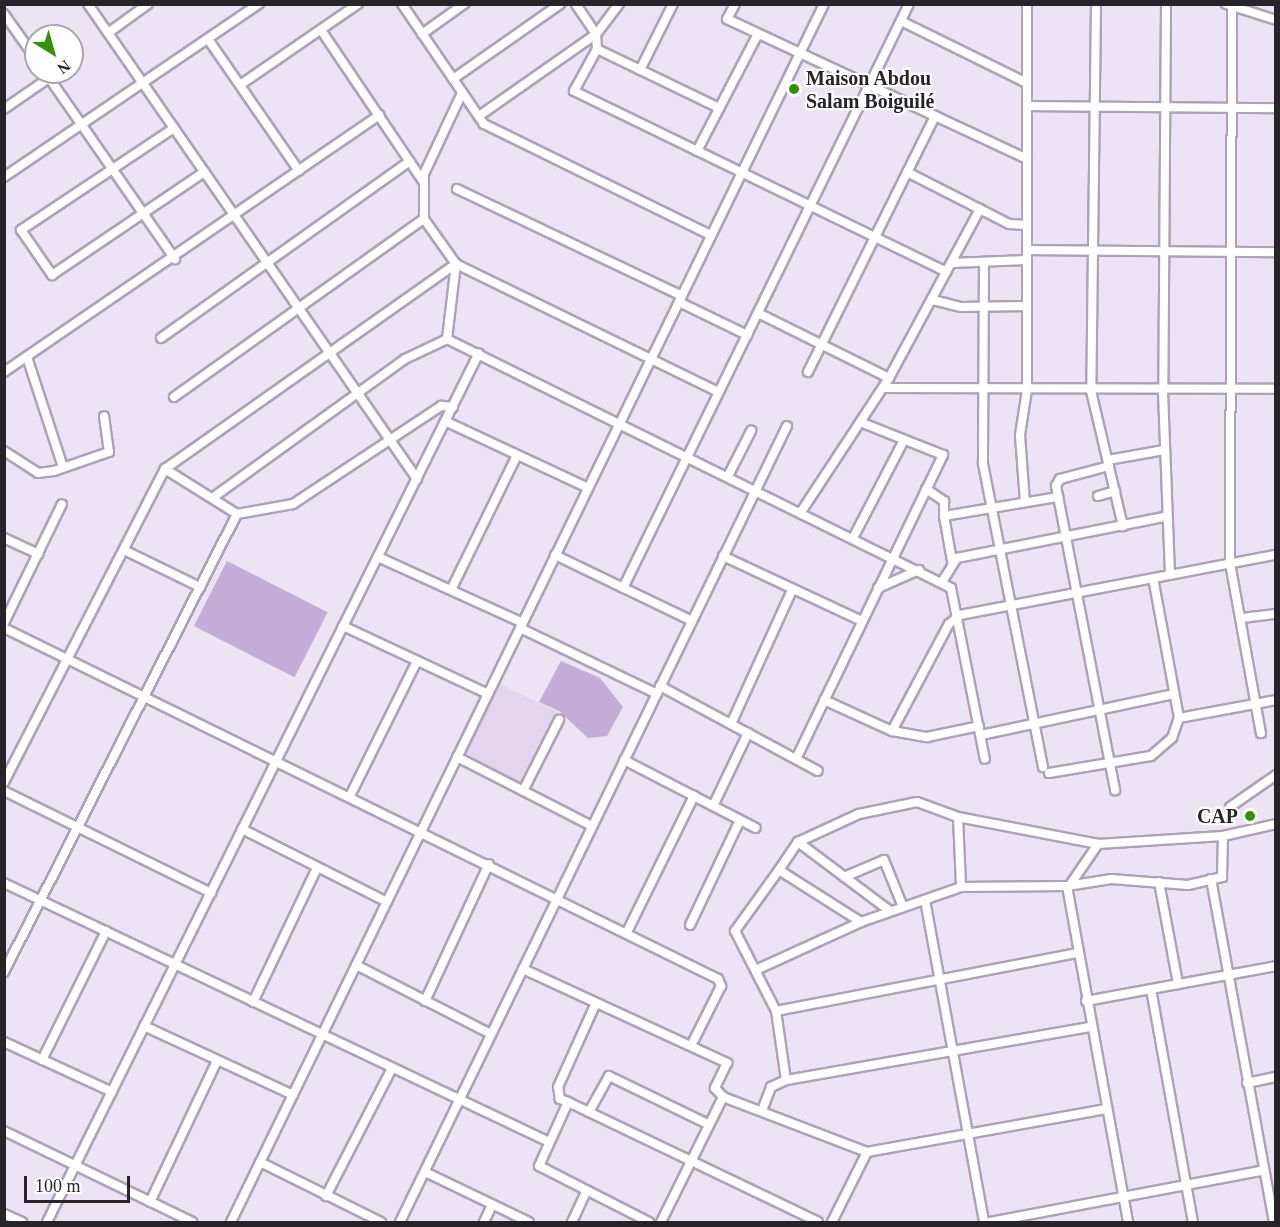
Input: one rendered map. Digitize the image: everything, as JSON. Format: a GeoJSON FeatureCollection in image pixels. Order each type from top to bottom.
{"type":"FeatureCollection","features":[{"type":"Feature","properties":{"kind":"street"},"geometry":{"type":"LineString","coordinates":[[88,4],[417,479]]}},
{"type":"Feature","properties":{"kind":"street"},"geometry":{"type":"LineString","coordinates":[[108,33],[148,4]]}},
{"type":"Feature","properties":{"kind":"street"},"geometry":{"type":"LineString","coordinates":[[4,177],[259,4]]}},
{"type":"Feature","properties":{"kind":"street"},"geometry":{"type":"LineString","coordinates":[[240,85],[358,4]]}},
{"type":"Feature","properties":{"kind":"street"},"geometry":{"type":"LineString","coordinates":[[402,4],[484,124],[711,235]]}},
{"type":"Feature","properties":{"kind":"street"},"geometry":{"type":"LineString","coordinates":[[422,34],[464,4]]}},
{"type":"Feature","properties":{"kind":"street"},"geometry":{"type":"LineString","coordinates":[[453,79],[560,4]]}},
{"type":"Feature","properties":{"kind":"street"},"geometry":{"type":"LineString","coordinates":[[576,4],[596,34],[597,49],[574,91],[946,272]]}},
{"type":"Feature","properties":{"kind":"street"},"geometry":{"type":"LineString","coordinates":[[479,116],[596,34],[619,4]]}},
{"type":"Feature","properties":{"kind":"street"},"geometry":{"type":"LineString","coordinates":[[640,70],[673,4]]}},
{"type":"Feature","properties":{"kind":"street"},"geometry":{"type":"LineString","coordinates":[[735,4],[727,20],[1027,159]]}},
{"type":"Feature","properties":{"kind":"street"},"geometry":{"type":"LineString","coordinates":[[231,1222],[824,4]]}},
{"type":"Feature","properties":{"kind":"street"},"geometry":{"type":"LineString","coordinates":[[623,588],[909,4]]}},
{"type":"Feature","properties":{"kind":"street"},"geometry":{"type":"LineString","coordinates":[[1025,502],[1020,435],[1027,390],[1027,4]]}},
{"type":"Feature","properties":{"kind":"street"},"geometry":{"type":"LineString","coordinates":[[1096,4],[1091,391],[1123,526]]}},
{"type":"Feature","properties":{"kind":"street"},"geometry":{"type":"LineString","coordinates":[[1166,4],[1163,107],[1162,392],[1170,575]]}},
{"type":"Feature","properties":{"kind":"street"},"geometry":{"type":"LineString","coordinates":[[1261,733],[1259,702],[1230,563],[1232,108],[1229,5],[1275,20]]}},
{"type":"Feature","properties":{"kind":"street"},"geometry":{"type":"LineString","coordinates":[[4,14],[8,25],[24,44]]}},
{"type":"Feature","properties":{"kind":"street"},"geometry":{"type":"LineString","coordinates":[[901,21],[1027,83]]}},
{"type":"Feature","properties":{"kind":"street"},"geometry":{"type":"LineString","coordinates":[[321,30],[424,181]]}},
{"type":"Feature","properties":{"kind":"street"},"geometry":{"type":"LineString","coordinates":[[697,151],[758,34]]}},
{"type":"Feature","properties":{"kind":"street"},"geometry":{"type":"LineString","coordinates":[[208,39],[299,171]]}},
{"type":"Feature","properties":{"kind":"street"},"geometry":{"type":"LineString","coordinates":[[597,49],[719,108]]}},
{"type":"Feature","properties":{"kind":"street"},"geometry":{"type":"LineString","coordinates":[[4,109],[36,84]]}},
{"type":"Feature","properties":{"kind":"street"},"geometry":{"type":"LineString","coordinates":[[53,84],[175,259]]}},
{"type":"Feature","properties":{"kind":"street"},"geometry":{"type":"LineString","coordinates":[[462,93],[424,181],[424,219],[456,264],[719,392]]}},
{"type":"Feature","properties":{"kind":"street"},"geometry":{"type":"LineString","coordinates":[[1027,105],[1275,108]]}},
{"type":"Feature","properties":{"kind":"street"},"geometry":{"type":"LineString","coordinates":[[4,372],[175,259],[379,116]]}},
{"type":"Feature","properties":{"kind":"street"},"geometry":{"type":"LineString","coordinates":[[808,372],[934,116]]}},
{"type":"Feature","properties":{"kind":"street"},"geometry":{"type":"LineString","coordinates":[[174,128],[21,230],[52,275],[204,172]]}},
{"type":"Feature","properties":{"kind":"street"},"geometry":{"type":"LineString","coordinates":[[161,338],[266,261],[410,161]]}},
{"type":"Feature","properties":{"kind":"street"},"geometry":{"type":"LineString","coordinates":[[907,171],[1009,224],[1027,225]]}},
{"type":"Feature","properties":{"kind":"street"},"geometry":{"type":"LineString","coordinates":[[456,189],[680,299],[747,335]]}},
{"type":"Feature","properties":{"kind":"street"},"geometry":{"type":"LineString","coordinates":[[801,512],[884,388],[980,209]]}},
{"type":"Feature","properties":{"kind":"street"},"geometry":{"type":"LineString","coordinates":[[174,397],[424,219]]}},
{"type":"Feature","properties":{"kind":"street"},"geometry":{"type":"LineString","coordinates":[[1027,250],[1275,252]]}},
{"type":"Feature","properties":{"kind":"street"},"geometry":{"type":"LineString","coordinates":[[951,263],[1027,260]]}},
{"type":"Feature","properties":{"kind":"street"},"geometry":{"type":"LineString","coordinates":[[984,262],[983,464],[1034,724],[1046,770],[1111,764],[1151,756],[1164,748],[1179,718],[1153,578]]}},
{"type":"Feature","properties":{"kind":"street"},"geometry":{"type":"LineString","coordinates":[[447,339],[456,264]]}},
{"type":"Feature","properties":{"kind":"street"},"geometry":{"type":"LineString","coordinates":[[4,782],[165,470],[456,264]]}},
{"type":"Feature","properties":{"kind":"street"},"geometry":{"type":"LineString","coordinates":[[933,300],[985,308],[1027,306]]}},
{"type":"Feature","properties":{"kind":"street"},"geometry":{"type":"LineString","coordinates":[[758,313],[889,378]]}},
{"type":"Feature","properties":{"kind":"street"},"geometry":{"type":"LineString","coordinates":[[215,496],[405,359],[447,339],[942,582],[955,593],[985,759]]}},
{"type":"Feature","properties":{"kind":"street"},"geometry":{"type":"LineString","coordinates":[[47,1222],[479,353]]}},
{"type":"Feature","properties":{"kind":"street"},"geometry":{"type":"LineString","coordinates":[[27,357],[63,467]]}},
{"type":"Feature","properties":{"kind":"street"},"geometry":{"type":"LineString","coordinates":[[884,388],[1162,392],[1275,388]]}},
{"type":"Feature","properties":{"kind":"street"},"geometry":{"type":"LineString","coordinates":[[165,470],[215,496],[237,514],[293,504],[441,406],[453,407]]}},
{"type":"Feature","properties":{"kind":"street"},"geometry":{"type":"LineString","coordinates":[[5,451],[38,473],[109,452],[104,416]]}},
{"type":"Feature","properties":{"kind":"street"},"geometry":{"type":"LineString","coordinates":[[446,421],[588,488]]}},
{"type":"Feature","properties":{"kind":"street"},"geometry":{"type":"LineString","coordinates":[[796,759],[943,455],[860,422]]}},
{"type":"Feature","properties":{"kind":"street"},"geometry":{"type":"LineString","coordinates":[[400,1222],[787,426]]}},
{"type":"Feature","properties":{"kind":"street"},"geometry":{"type":"LineString","coordinates":[[728,476],[751,431]]}},
{"type":"Feature","properties":{"kind":"street"},"geometry":{"type":"LineString","coordinates":[[853,538],[904,440]]}},
{"type":"Feature","properties":{"kind":"street"},"geometry":{"type":"LineString","coordinates":[[1116,789],[1068,537],[1058,497],[1060,479],[1108,463],[1164,450]]}},
{"type":"Feature","properties":{"kind":"street"},"geometry":{"type":"LineString","coordinates":[[451,590],[517,455]]}},
{"type":"Feature","properties":{"kind":"street"},"geometry":{"type":"LineString","coordinates":[[926,489],[944,501],[951,561],[942,582]]}},
{"type":"Feature","properties":{"kind":"street"},"geometry":{"type":"LineString","coordinates":[[1098,496],[1115,491]]}},
{"type":"Feature","properties":{"kind":"street"},"geometry":{"type":"LineString","coordinates":[[944,516],[1058,497]]}},
{"type":"Feature","properties":{"kind":"street"},"geometry":{"type":"LineString","coordinates":[[4,623],[63,504]]}},
{"type":"Feature","properties":{"kind":"street"},"geometry":{"type":"LineString","coordinates":[[4,972],[237,514]]}},
{"type":"Feature","properties":{"kind":"street"},"geometry":{"type":"LineString","coordinates":[[951,561],[1166,518]]}},
{"type":"Feature","properties":{"kind":"street"},"geometry":{"type":"LineString","coordinates":[[4,538],[38,554]]}},
{"type":"Feature","properties":{"kind":"street"},"geometry":{"type":"LineString","coordinates":[[124,550],[200,587]]}},
{"type":"Feature","properties":{"kind":"street"},"geometry":{"type":"LineString","coordinates":[[555,555],[692,621]]}},
{"type":"Feature","properties":{"kind":"street"},"geometry":{"type":"LineString","coordinates":[[892,731],[949,624],[960,615],[1275,555]]}},
{"type":"Feature","properties":{"kind":"street"},"geometry":{"type":"LineString","coordinates":[[723,556],[862,621]]}},
{"type":"Feature","properties":{"kind":"street"},"geometry":{"type":"LineString","coordinates":[[378,557],[731,724],[818,771]]}},
{"type":"Feature","properties":{"kind":"street"},"geometry":{"type":"LineString","coordinates":[[878,588],[919,570]]}},
{"type":"Feature","properties":{"kind":"street"},"geometry":{"type":"LineString","coordinates":[[731,724],[792,590]]}},
{"type":"Feature","properties":{"kind":"street"},"geometry":{"type":"LineString","coordinates":[[1242,618],[1275,614]]}},
{"type":"Feature","properties":{"kind":"street"},"geometry":{"type":"LineString","coordinates":[[343,626],[488,694]]}},
{"type":"Feature","properties":{"kind":"street"},"geometry":{"type":"LineString","coordinates":[[4,628],[627,932],[718,980],[721,986],[691,1046]]}},
{"type":"Feature","properties":{"kind":"street"},"geometry":{"type":"LineString","coordinates":[[350,796],[417,661]]}},
{"type":"Feature","properties":{"kind":"street"},"geometry":{"type":"LineString","coordinates":[[981,735],[1174,694]]}},
{"type":"Feature","properties":{"kind":"street"},"geometry":{"type":"LineString","coordinates":[[1179,718],[1275,699]]}},
{"type":"Feature","properties":{"kind":"street"},"geometry":{"type":"LineString","coordinates":[[824,700],[892,731],[927,737],[979,726]]}},
{"type":"Feature","properties":{"kind":"street"},"geometry":{"type":"LineString","coordinates":[[523,791],[558,720]]}},
{"type":"Feature","properties":{"kind":"street"},"geometry":{"type":"LineString","coordinates":[[713,806],[748,733]]}},
{"type":"Feature","properties":{"kind":"street"},"geometry":{"type":"LineString","coordinates":[[457,758],[592,826]]}},
{"type":"Feature","properties":{"kind":"street"},"geometry":{"type":"LineString","coordinates":[[624,760],[756,828]]}},
{"type":"Feature","properties":{"kind":"street"},"geometry":{"type":"LineString","coordinates":[[1230,807],[1275,775]]}},
{"type":"Feature","properties":{"kind":"street"},"geometry":{"type":"LineString","coordinates":[[4,791],[211,893]]}},
{"type":"Feature","properties":{"kind":"street"},"geometry":{"type":"LineString","coordinates":[[627,932],[694,796]]}},
{"type":"Feature","properties":{"kind":"street"},"geometry":{"type":"LineString","coordinates":[[786,1080],[776,1011],[758,969],[735,931],[798,842],[859,814],[917,802],[958,817],[1098,844],[1223,836],[1275,824]]}},
{"type":"Feature","properties":{"kind":"street"},"geometry":{"type":"LineString","coordinates":[[958,817],[961,888]]}},
{"type":"Feature","properties":{"kind":"street"},"geometry":{"type":"LineString","coordinates":[[690,925],[740,820]]}},
{"type":"Feature","properties":{"kind":"street"},"geometry":{"type":"LineString","coordinates":[[242,829],[387,902]]}},
{"type":"Feature","properties":{"kind":"street"},"geometry":{"type":"LineString","coordinates":[[758,969],[861,922],[961,888],[1069,885],[1111,879],[1188,885],[1211,879],[1224,874],[1223,836]]}},
{"type":"Feature","properties":{"kind":"street"},"geometry":{"type":"LineString","coordinates":[[798,842],[890,911]]}},
{"type":"Feature","properties":{"kind":"street"},"geometry":{"type":"LineString","coordinates":[[1098,844],[1069,885],[1076,953],[1128,1222]]}},
{"type":"Feature","properties":{"kind":"street"},"geometry":{"type":"LineString","coordinates":[[844,877],[884,860],[903,907]]}},
{"type":"Feature","properties":{"kind":"street"},"geometry":{"type":"LineString","coordinates":[[425,1001],[489,864]]}},
{"type":"Feature","properties":{"kind":"street"},"geometry":{"type":"LineString","coordinates":[[253,1002],[317,868]]}},
{"type":"Feature","properties":{"kind":"street"},"geometry":{"type":"LineString","coordinates":[[779,870],[861,922]]}},
{"type":"Feature","properties":{"kind":"street"},"geometry":{"type":"LineString","coordinates":[[1211,879],[1274,1222]]}},
{"type":"Feature","properties":{"kind":"street"},"geometry":{"type":"LineString","coordinates":[[1159,882],[1178,984]]}},
{"type":"Feature","properties":{"kind":"street"},"geometry":{"type":"LineString","coordinates":[[4,883],[547,1141]]}},
{"type":"Feature","properties":{"kind":"street"},"geometry":{"type":"LineString","coordinates":[[925,900],[984,1222]]}},
{"type":"Feature","properties":{"kind":"street"},"geometry":{"type":"LineString","coordinates":[[42,1060],[105,931]]}},
{"type":"Feature","properties":{"kind":"street"},"geometry":{"type":"LineString","coordinates":[[776,1011],[1076,953]]}},
{"type":"Feature","properties":{"kind":"street"},"geometry":{"type":"LineString","coordinates":[[356,964],[491,1034]]}},
{"type":"Feature","properties":{"kind":"street"},"geometry":{"type":"LineString","coordinates":[[1086,1001],[1275,966]]}},
{"type":"Feature","properties":{"kind":"street"},"geometry":{"type":"LineString","coordinates":[[523,969],[727,1063],[715,1088],[723,1097],[763,1108],[867,1152],[1106,1109]]}},
{"type":"Feature","properties":{"kind":"street"},"geometry":{"type":"LineString","coordinates":[[1151,989],[1193,1222]]}},
{"type":"Feature","properties":{"kind":"street"},"geometry":{"type":"LineString","coordinates":[[596,1003],[558,1087],[560,1099],[693,1158],[818,1222]]}},
{"type":"Feature","properties":{"kind":"street"},"geometry":{"type":"LineString","coordinates":[[144,1026],[293,1095]]}},
{"type":"Feature","properties":{"kind":"street"},"geometry":{"type":"LineString","coordinates":[[763,1108],[771,1087],[786,1080],[1091,1027]]}},
{"type":"Feature","properties":{"kind":"street"},"geometry":{"type":"LineString","coordinates":[[4,1042],[112,1092]]}},
{"type":"Feature","properties":{"kind":"street"},"geometry":{"type":"LineString","coordinates":[[150,1202],[217,1061]]}},
{"type":"Feature","properties":{"kind":"street"},"geometry":{"type":"LineString","coordinates":[[326,1196],[392,1068]]}},
{"type":"Feature","properties":{"kind":"street"},"geometry":{"type":"LineString","coordinates":[[589,1112],[609,1076],[708,1125]]}},
{"type":"Feature","properties":{"kind":"street"},"geometry":{"type":"LineString","coordinates":[[1247,1083],[1275,1077]]}},
{"type":"Feature","properties":{"kind":"street"},"geometry":{"type":"LineString","coordinates":[[661,1222],[723,1097]]}},
{"type":"Feature","properties":{"kind":"street"},"geometry":{"type":"LineString","coordinates":[[568,1102],[547,1141],[539,1166],[586,1192],[649,1222]]}},
{"type":"Feature","properties":{"kind":"street"},"geometry":{"type":"LineString","coordinates":[[4,1131],[192,1222]]}},
{"type":"Feature","properties":{"kind":"street"},"geometry":{"type":"LineString","coordinates":[[832,1222],[867,1152]]}},
{"type":"Feature","properties":{"kind":"street"},"geometry":{"type":"LineString","coordinates":[[260,1162],[381,1222]]}},
{"type":"Feature","properties":{"kind":"street"},"geometry":{"type":"LineString","coordinates":[[990,1222],[1062,1211],[1264,1170]]}},
{"type":"Feature","properties":{"kind":"street"},"geometry":{"type":"LineString","coordinates":[[424,1172],[529,1222]]}},
{"type":"Feature","properties":{"kind":"street"},"geometry":{"type":"LineString","coordinates":[[572,1222],[586,1192]]}},
{"type":"Feature","properties":{"kind":"street"},"geometry":{"type":"LineString","coordinates":[[484,1222],[492,1205]]}},
{"type":"Feature","properties":{"kind":"street"},"geometry":{"type":"LineString","coordinates":[[1062,1211],[1064,1222]]}},
{"type":"Feature","properties":{"kind":"street"},"geometry":{"type":"LineString","coordinates":[[4,1214],[22,1222]]}},
{"type":"Feature","properties":{"kind":"shaded area"},"geometry":{"type":"Polygon","coordinates":[[[227,561],[328,612],[295,677],[194,626],[227,561]]]}},
{"type":"Feature","properties":{"kind":"shaded area"},"geometry":{"type":"Polygon","coordinates":[[[561,661],[600,678],[623,707],[607,736],[588,738],[559,711],[539,702],[561,661]]]}},
{"type":"Feature","properties":{"kind":"shaded area"},"geometry":{"type":"Polygon","coordinates":[[[500,684],[558,712],[521,787],[464,759],[500,684]]]}},
{"type":"Feature","properties":{"kind":"place","name":"Maison Abdou Salam Boiguilé"},"geometry":{"type":"Point","coordinates":[794,89]}},
{"type":"Feature","properties":{"kind":"place","name":"CAP"},"geometry":{"type":"Point","coordinates":[1250,816]}}]}
